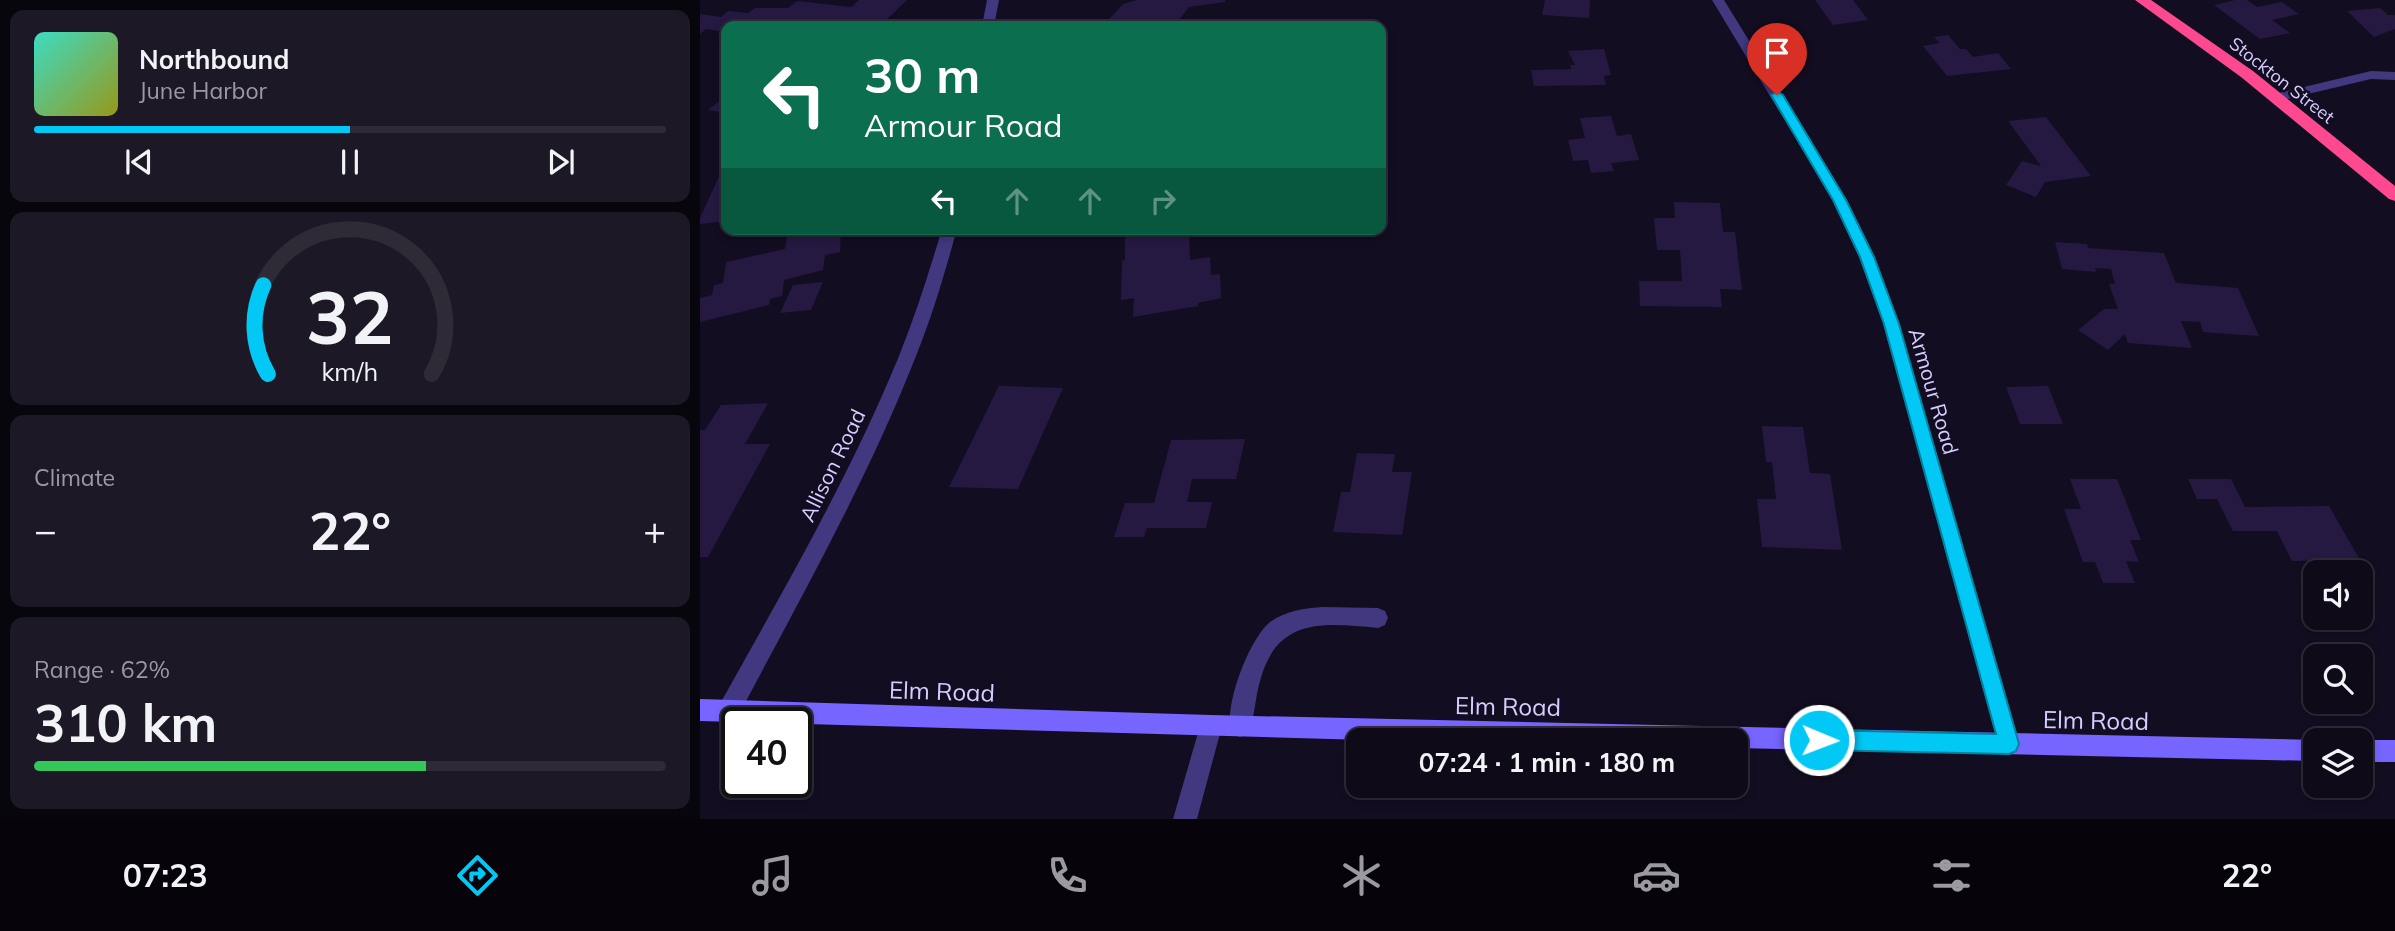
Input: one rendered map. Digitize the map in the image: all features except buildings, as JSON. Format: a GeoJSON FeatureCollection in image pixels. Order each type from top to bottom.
{"type":"FeatureCollection","features":[{"type":"Feature","properties":{"kind":"highway","name":"Stockton Street"},"geometry":{"type":"LineString","coordinates":[[2142,0],[2275,97],[2395,195]]}},
{"type":"Feature","properties":{"kind":"street"},"geometry":{"type":"LineString","coordinates":[[989,21],[993,0]]}},
{"type":"Feature","properties":{"kind":"street","name":"Armour Road"},"geometry":{"type":"LineString","coordinates":[[1718,0],[1806,142],[1867,257],[1891,324],[2009,744]]}},
{"type":"Feature","properties":{"kind":"street"},"geometry":{"type":"LineString","coordinates":[[2275,97],[2371,75],[2395,76]]}},
{"type":"Feature","properties":{"kind":"street","name":"Allison Road"},"geometry":{"type":"LineString","coordinates":[[731,707],[858,469],[905,365],[937,277],[948,235]]}},
{"type":"Feature","properties":{"kind":"street"},"geometry":{"type":"LineString","coordinates":[[1240,726],[1246,684],[1265,642],[1289,622],[1314,618],[1378,618]]}},
{"type":"Feature","properties":{"kind":"street","name":"Elm Road"},"geometry":{"type":"LineString","coordinates":[[700,710],[721,710]]}},
{"type":"Feature","properties":{"kind":"street","name":"Elm Road"},"geometry":{"type":"LineString","coordinates":[[812,713],[1212,726],[2303,750]]}},
{"type":"Feature","properties":{"kind":"street"},"geometry":{"type":"LineString","coordinates":[[1185,819],[1212,726]]}},
{"type":"Feature","properties":{"kind":"street"},"geometry":{"type":"LineString","coordinates":[[2373,751],[2395,751]]}},
{"type":"Feature","properties":{"kind":"route"},"geometry":{"type":"LineString","coordinates":[[1777,95],[1840,200],[1867,257],[1891,324],[2009,744],[1819,740]]}}]}
